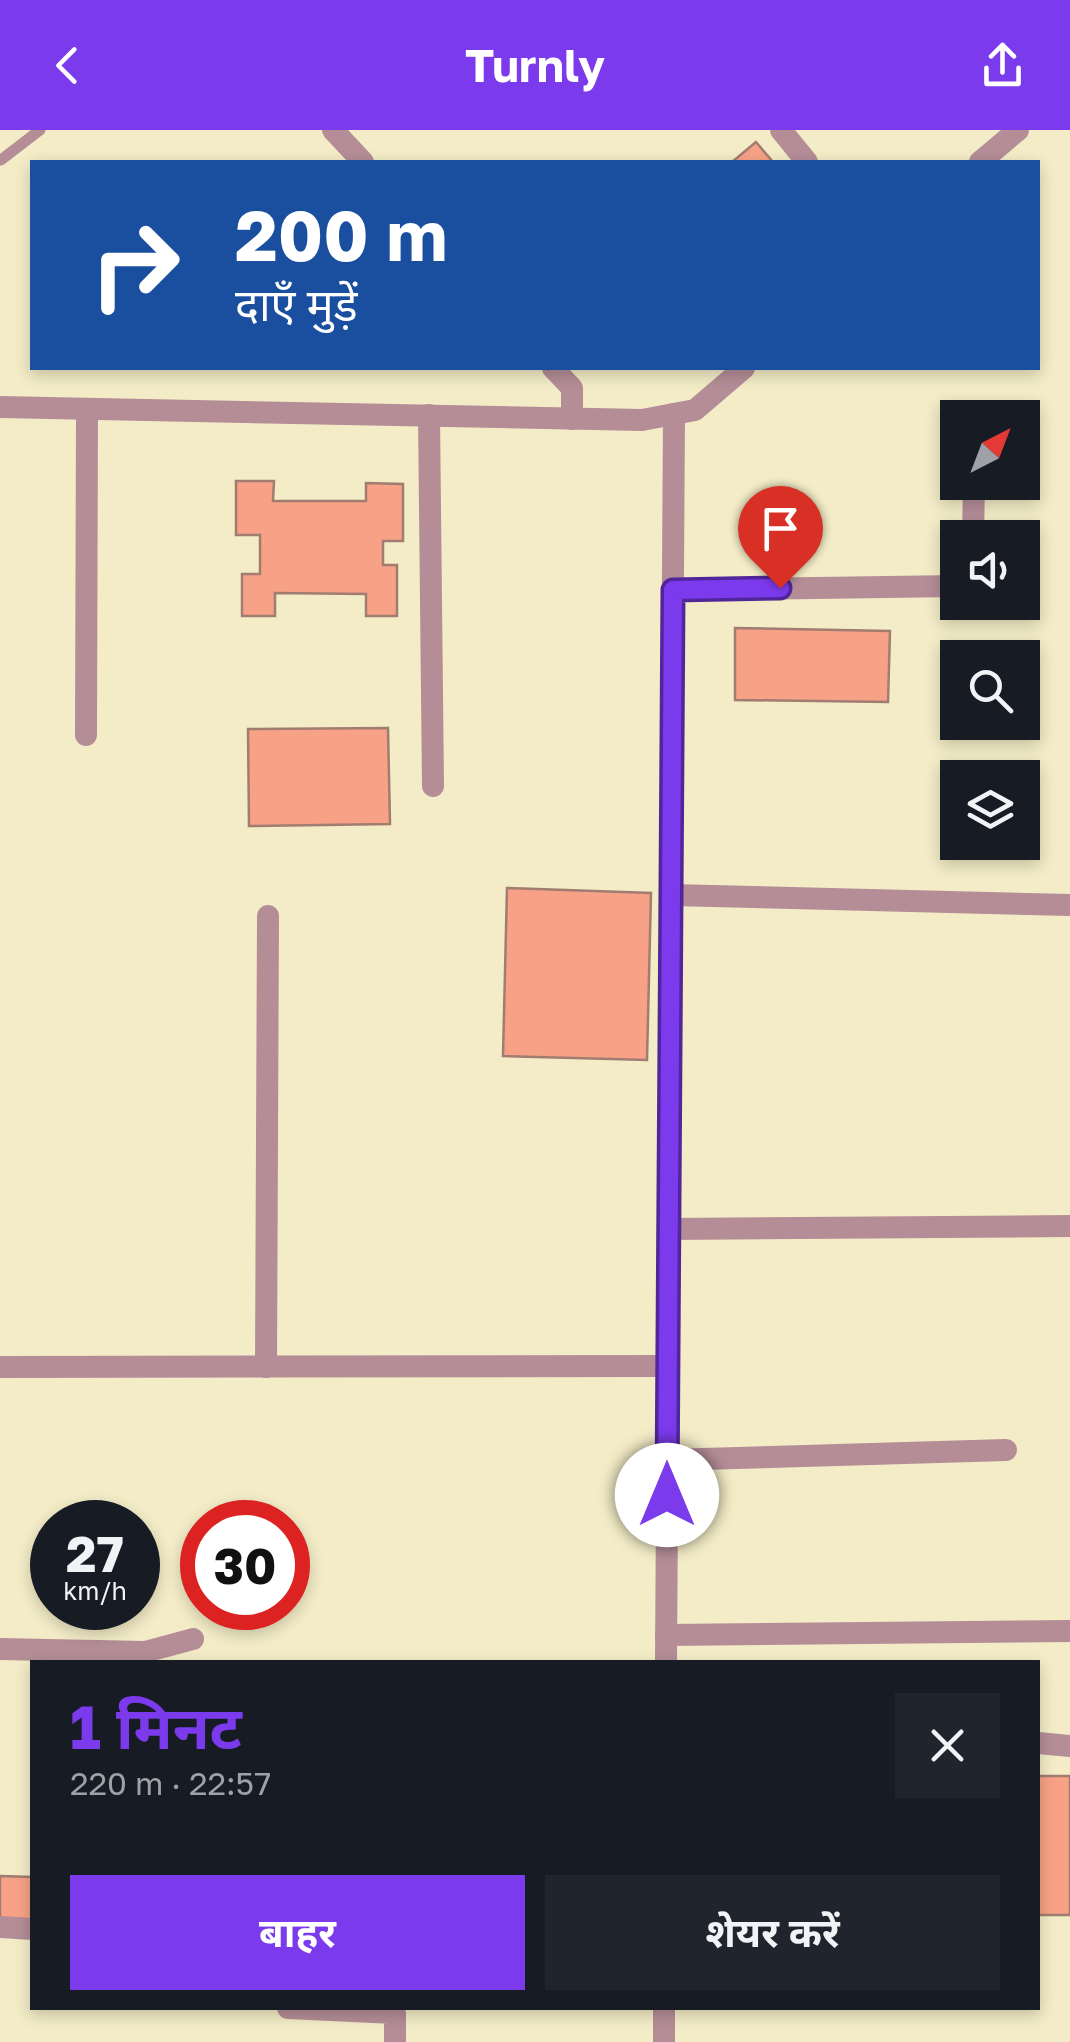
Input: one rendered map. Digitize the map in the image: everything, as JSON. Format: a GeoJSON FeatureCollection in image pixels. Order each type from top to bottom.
{"type":"FeatureCollection","features":[{"type":"Feature","properties":{"kind":"street"},"geometry":{"type":"LineString","coordinates":[[333,130],[361,160]]}},
{"type":"Feature","properties":{"kind":"street"},"geometry":{"type":"LineString","coordinates":[[781,130],[806,160]]}},
{"type":"Feature","properties":{"kind":"street"},"geometry":{"type":"LineString","coordinates":[[982,160],[1018,130]]}},
{"type":"Feature","properties":{"kind":"street"},"geometry":{"type":"LineString","coordinates":[[555,370],[572,388],[572,418]]}},
{"type":"Feature","properties":{"kind":"street"},"geometry":{"type":"LineString","coordinates":[[0,407],[642,420],[695,410],[742,370]]}},
{"type":"Feature","properties":{"kind":"street"},"geometry":{"type":"LineString","coordinates":[[86,735],[88,408]]}},
{"type":"Feature","properties":{"kind":"street"},"geometry":{"type":"LineString","coordinates":[[666,1660],[674,414]]}},
{"type":"Feature","properties":{"kind":"street"},"geometry":{"type":"LineString","coordinates":[[429,415],[433,786]]}},
{"type":"Feature","properties":{"kind":"street"},"geometry":{"type":"LineString","coordinates":[[673,590],[940,586]]}},
{"type":"Feature","properties":{"kind":"street"},"geometry":{"type":"LineString","coordinates":[[671,895],[1070,905]]}},
{"type":"Feature","properties":{"kind":"street"},"geometry":{"type":"LineString","coordinates":[[266,1366],[268,916]]}},
{"type":"Feature","properties":{"kind":"street"},"geometry":{"type":"LineString","coordinates":[[669,1229],[1070,1226]]}},
{"type":"Feature","properties":{"kind":"street"},"geometry":{"type":"LineString","coordinates":[[0,1367],[668,1366]]}},
{"type":"Feature","properties":{"kind":"street"},"geometry":{"type":"LineString","coordinates":[[667,1460],[1006,1450]]}},
{"type":"Feature","properties":{"kind":"street"},"geometry":{"type":"LineString","coordinates":[[666,1635],[1070,1631]]}},
{"type":"Feature","properties":{"kind":"street"},"geometry":{"type":"LineString","coordinates":[[0,1648],[145,1652],[193,1639]]}},
{"type":"Feature","properties":{"kind":"street"},"geometry":{"type":"LineString","coordinates":[[1040,1743],[1070,1746]]}},
{"type":"Feature","properties":{"kind":"street"},"geometry":{"type":"LineString","coordinates":[[0,1927],[30,1929]]}},
{"type":"Feature","properties":{"kind":"street"},"geometry":{"type":"LineString","coordinates":[[330,2010],[394,2013],[395,2042]]}},
{"type":"Feature","properties":{"kind":"street"},"geometry":{"type":"LineString","coordinates":[[664,2010],[664,2042]]}},
{"type":"Feature","properties":{"kind":"lane"},"geometry":{"type":"LineString","coordinates":[[0,160],[40,130]]}},
{"type":"Feature","properties":{"kind":"building"},"geometry":{"type":"Polygon","coordinates":[[[756,142],[771,160],[734,160],[756,142]]]}},
{"type":"Feature","properties":{"kind":"building"},"geometry":{"type":"Polygon","coordinates":[[[236,481],[274,481],[273,501],[366,501],[366,483],[403,484],[403,541],[383,541],[383,565],[397,565],[397,616],[366,616],[366,594],[275,593],[275,616],[242,616],[242,574],[260,574],[260,535],[236,535],[236,481]]]}},
{"type":"Feature","properties":{"kind":"building"},"geometry":{"type":"Polygon","coordinates":[[[735,628],[890,631],[888,702],[735,700],[735,628]]]}},
{"type":"Feature","properties":{"kind":"building"},"geometry":{"type":"Polygon","coordinates":[[[388,728],[390,824],[249,826],[248,729],[388,728]]]}},
{"type":"Feature","properties":{"kind":"building"},"geometry":{"type":"Polygon","coordinates":[[[507,888],[651,893],[647,1060],[503,1056],[507,888]]]}},
{"type":"Feature","properties":{"kind":"building"},"geometry":{"type":"Polygon","coordinates":[[[1040,1776],[1070,1776],[1070,1915],[1040,1915],[1040,1776]]]}},
{"type":"Feature","properties":{"kind":"building"},"geometry":{"type":"Polygon","coordinates":[[[0,1876],[30,1877],[30,1920],[0,1918],[0,1876]]]}},
{"type":"Feature","properties":{"kind":"route"},"geometry":{"type":"LineString","coordinates":[[667,1495],[673,590],[780,588]]}}]}
